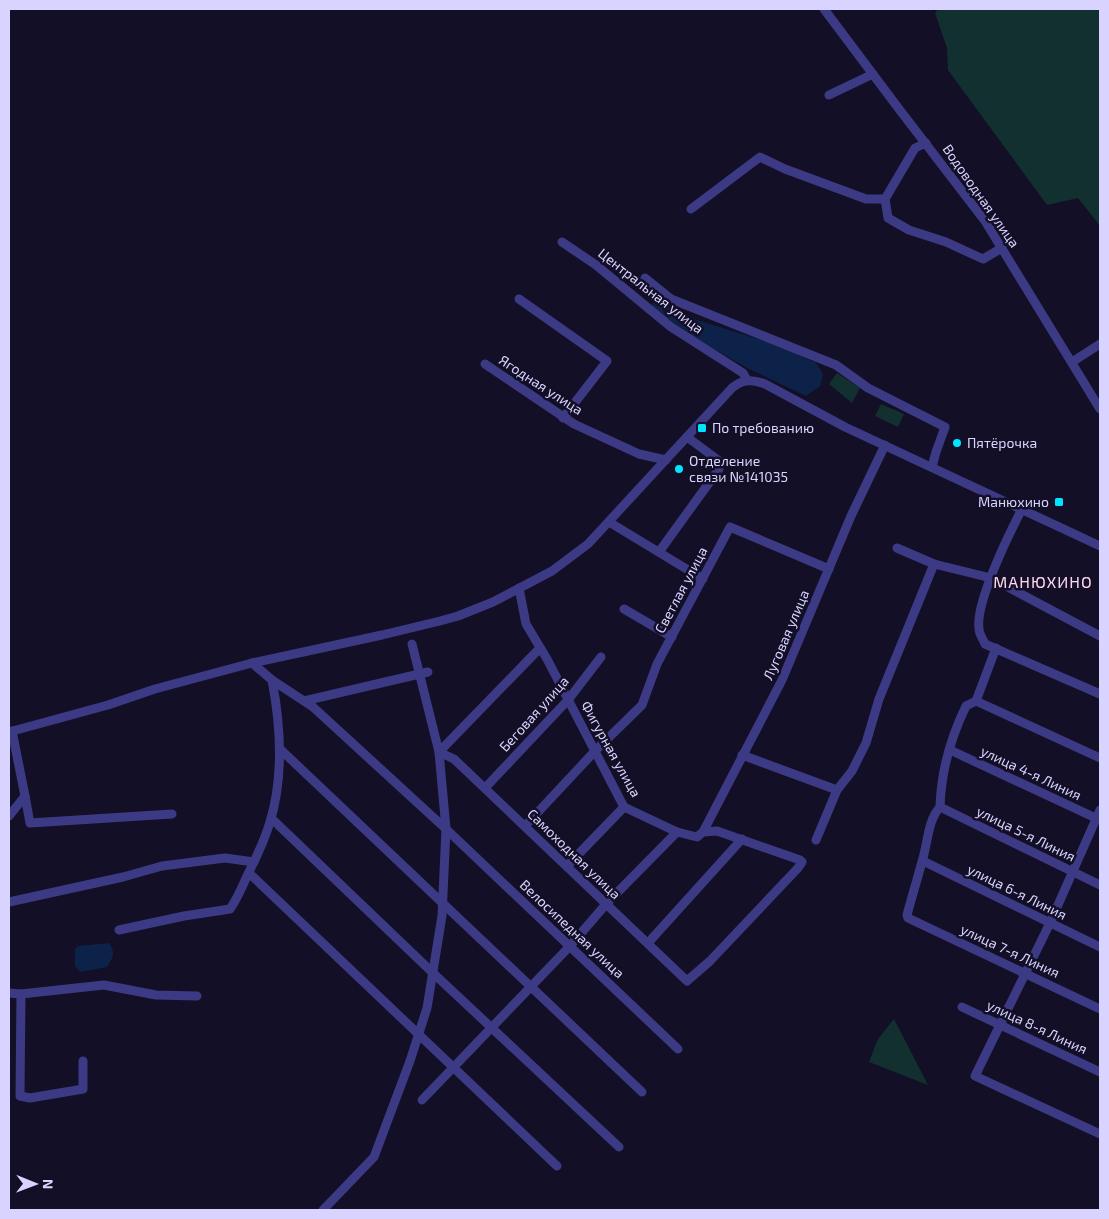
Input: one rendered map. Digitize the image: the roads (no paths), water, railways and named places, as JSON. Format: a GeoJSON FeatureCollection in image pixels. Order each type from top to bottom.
{"type":"FeatureCollection","features":[{"type":"Feature","properties":{"kind":"street","name":"Водоводная улица"},"geometry":{"type":"LineString","coordinates":[[824,9],[985,221],[1100,408]]}},
{"type":"Feature","properties":{"kind":"street"},"geometry":{"type":"LineString","coordinates":[[829,95],[873,74]]}},
{"type":"Feature","properties":{"kind":"street"},"geometry":{"type":"LineString","coordinates":[[926,143],[915,148],[885,200],[888,218],[909,230],[946,242],[983,259],[1002,248]]}},
{"type":"Feature","properties":{"kind":"street"},"geometry":{"type":"LineString","coordinates":[[691,209],[760,157],[785,169],[866,199],[885,200]]}},
{"type":"Feature","properties":{"kind":"street","name":"Центральная улица"},"geometry":{"type":"LineString","coordinates":[[562,242],[596,265],[671,327],[743,373],[747,380]]}},
{"type":"Feature","properties":{"kind":"street"},"geometry":{"type":"LineString","coordinates":[[645,278],[671,299],[836,365],[868,388],[946,427],[932,467]]}},
{"type":"Feature","properties":{"kind":"street"},"geometry":{"type":"LineString","coordinates":[[519,299],[607,361],[563,418]]}},
{"type":"Feature","properties":{"kind":"street"},"geometry":{"type":"LineString","coordinates":[[1072,362],[1100,344]]}},
{"type":"Feature","properties":{"kind":"street","name":"Ягодная улица"},"geometry":{"type":"LineString","coordinates":[[484,364],[563,418],[639,454],[666,460]]}},
{"type":"Feature","properties":{"kind":"street"},"geometry":{"type":"LineString","coordinates":[[172,814],[30,823],[10,731],[252,663],[382,635],[458,616],[493,602],[552,571],[573,557],[609,522],[732,388],[747,380],[758,381],[837,422],[1100,546]]}},
{"type":"Feature","properties":{"kind":"street"},"geometry":{"type":"LineString","coordinates":[[659,552],[719,469],[718,460],[686,437]]}},
{"type":"Feature","properties":{"kind":"street","name":"Луговая улица"},"geometry":{"type":"LineString","coordinates":[[703,832],[782,680],[851,516],[885,445]]}},
{"type":"Feature","properties":{"kind":"street"},"geometry":{"type":"LineString","coordinates":[[1022,509],[990,578],[979,615],[979,630],[985,644],[1100,694]]}},
{"type":"Feature","properties":{"kind":"street"},"geometry":{"type":"LineString","coordinates":[[609,522],[704,579]]}},
{"type":"Feature","properties":{"kind":"street","name":"Светлая улица"},"geometry":{"type":"LineString","coordinates":[[525,826],[642,704],[657,664],[704,579],[730,526],[829,569]]}},
{"type":"Feature","properties":{"kind":"street"},"geometry":{"type":"LineString","coordinates":[[898,548],[934,564],[990,578],[1100,636]]}},
{"type":"Feature","properties":{"kind":"street"},"geometry":{"type":"LineString","coordinates":[[816,840],[837,790],[852,771],[866,743],[879,699],[934,564]]}},
{"type":"Feature","properties":{"kind":"street","name":"Фигурная улица"},"geometry":{"type":"LineString","coordinates":[[519,588],[526,624],[624,806],[677,832],[697,837],[703,832],[717,831],[802,862],[710,961],[687,981]]}},
{"type":"Feature","properties":{"kind":"street"},"geometry":{"type":"LineString","coordinates":[[624,609],[672,637]]}},
{"type":"Feature","properties":{"kind":"street"},"geometry":{"type":"LineString","coordinates":[[323,1210],[374,1157],[419,1033],[427,1008],[433,973],[443,904],[446,829],[439,752],[424,673],[412,644]]}},
{"type":"Feature","properties":{"kind":"street"},"geometry":{"type":"LineString","coordinates":[[439,752],[540,648]]}},
{"type":"Feature","properties":{"kind":"street"},"geometry":{"type":"LineString","coordinates":[[923,862],[929,829],[935,813],[940,807],[941,786],[958,723],[966,706],[976,701],[996,648]]}},
{"type":"Feature","properties":{"kind":"street","name":"Беговая улица"},"geometry":{"type":"LineString","coordinates":[[485,788],[568,700],[601,657]]}},
{"type":"Feature","properties":{"kind":"street","name":"Велосипедная улица"},"geometry":{"type":"LineString","coordinates":[[252,663],[272,680],[314,707],[678,1049]]}},
{"type":"Feature","properties":{"kind":"street"},"geometry":{"type":"LineString","coordinates":[[304,702],[424,673]]}},
{"type":"Feature","properties":{"kind":"street"},"geometry":{"type":"LineString","coordinates":[[119,930],[184,916],[230,909],[254,862],[271,818],[279,773],[280,749],[276,701],[272,680]]}},
{"type":"Feature","properties":{"kind":"street"},"geometry":{"type":"LineString","coordinates":[[976,701],[1100,758]]}},
{"type":"Feature","properties":{"kind":"street"},"geometry":{"type":"LineString","coordinates":[[280,749],[642,1092]]}},
{"type":"Feature","properties":{"kind":"street","name":"улица 4-я Линия"},"geometry":{"type":"LineString","coordinates":[[950,750],[1099,816]]}},
{"type":"Feature","properties":{"kind":"street","name":"Самоходная улица"},"geometry":{"type":"LineString","coordinates":[[439,752],[454,759],[687,981]]}},
{"type":"Feature","properties":{"kind":"street"},"geometry":{"type":"LineString","coordinates":[[742,755],[837,790]]}},
{"type":"Feature","properties":{"kind":"street"},"geometry":{"type":"LineString","coordinates":[[9,816],[25,796]]}},
{"type":"Feature","properties":{"kind":"street"},"geometry":{"type":"LineString","coordinates":[[567,866],[624,806]]}},
{"type":"Feature","properties":{"kind":"street","name":"улица 5-я Линия"},"geometry":{"type":"LineString","coordinates":[[940,807],[1100,885]]}},
{"type":"Feature","properties":{"kind":"street"},"geometry":{"type":"LineString","coordinates":[[1099,816],[975,1076],[1100,1134]]}},
{"type":"Feature","properties":{"kind":"street"},"geometry":{"type":"LineString","coordinates":[[271,818],[619,1147]]}},
{"type":"Feature","properties":{"kind":"street"},"geometry":{"type":"LineString","coordinates":[[422,1100],[677,832]]}},
{"type":"Feature","properties":{"kind":"street"},"geometry":{"type":"LineString","coordinates":[[648,943],[742,839]]}},
{"type":"Feature","properties":{"kind":"street"},"geometry":{"type":"LineString","coordinates":[[9,902],[123,877],[162,866],[226,858],[254,862]]}},
{"type":"Feature","properties":{"kind":"street","name":"улица 7-я Линия"},"geometry":{"type":"LineString","coordinates":[[923,862],[909,907],[908,918],[1100,1009]]}},
{"type":"Feature","properties":{"kind":"street","name":"улица 6-я Линия"},"geometry":{"type":"LineString","coordinates":[[923,862],[1100,947]]}},
{"type":"Feature","properties":{"kind":"street"},"geometry":{"type":"LineString","coordinates":[[249,873],[557,1166]]}},
{"type":"Feature","properties":{"kind":"street"},"geometry":{"type":"LineString","coordinates":[[9,993],[21,994],[104,985],[156,995],[197,996]]}},
{"type":"Feature","properties":{"kind":"street"},"geometry":{"type":"LineString","coordinates":[[21,994],[20,1096],[30,1098],[83,1089],[83,1061]]}},
{"type":"Feature","properties":{"kind":"street","name":"улица 8-я Линия"},"geometry":{"type":"LineString","coordinates":[[962,1007],[1100,1072]]}},
{"type":"Feature","properties":{"kind":"water"},"geometry":{"type":"Polygon","coordinates":[[[655,299],[694,319],[778,345],[816,363],[823,374],[820,386],[806,396],[747,368],[690,335],[651,306],[655,299]]]}},
{"type":"Feature","properties":{"kind":"water"},"geometry":{"type":"Polygon","coordinates":[[[109,943],[113,955],[107,967],[80,972],[75,966],[75,949],[78,946],[109,943]]]}},
{"type":"Feature","properties":{"kind":"place","name":"По требованию"},"geometry":{"type":"Point","coordinates":[702,428]}},
{"type":"Feature","properties":{"kind":"place","name":"Пятёрочка"},"geometry":{"type":"Point","coordinates":[957,443]}},
{"type":"Feature","properties":{"kind":"place","name":"Отделение связи №141035"},"geometry":{"type":"Point","coordinates":[679,469]}},
{"type":"Feature","properties":{"kind":"place","name":"Манюхино"},"geometry":{"type":"Point","coordinates":[1059,502]}},
{"type":"Feature","properties":{"kind":"district","name":"МАНЮХИНО"},"geometry":{"type":"Point","coordinates":[1043,582]}}]}
